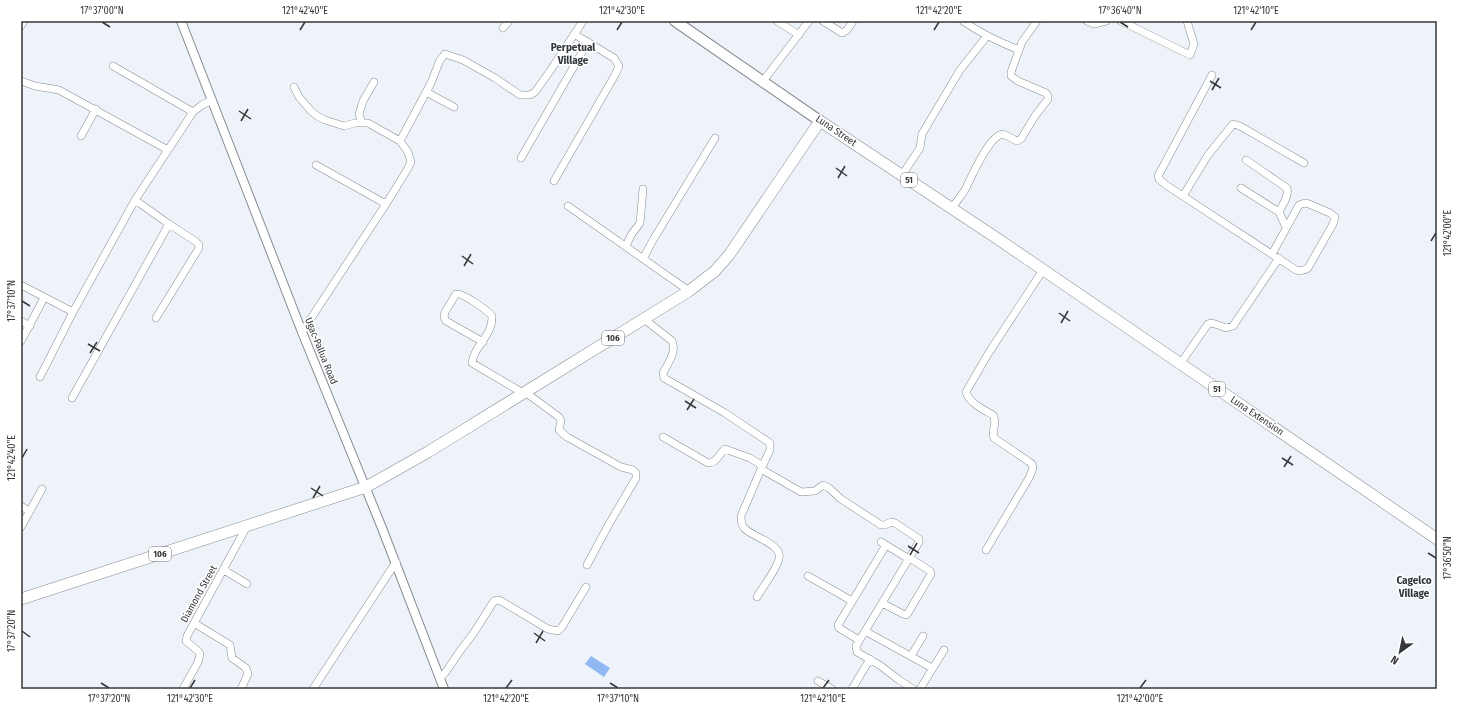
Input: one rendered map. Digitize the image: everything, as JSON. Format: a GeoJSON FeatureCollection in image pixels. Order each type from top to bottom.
{"type":"FeatureCollection","features":[{"type":"Feature","properties":{"kind":"highway","name":"Luna Street"},"geometry":{"type":"LineString","coordinates":[[820,121],[998,239]]}},
{"type":"Feature","properties":{"kind":"highway","name":"106"},"geometry":{"type":"LineString","coordinates":[[23,596],[366,487],[428,452],[689,291],[715,271],[729,255],[820,121]]}},
{"type":"Feature","properties":{"kind":"highway","name":"Luna Extension"},"geometry":{"type":"LineString","coordinates":[[998,239],[1437,539]]}},
{"type":"Feature","properties":{"kind":"main road","name":"Luna Street"},"geometry":{"type":"LineString","coordinates":[[675,21],[820,121]]}},
{"type":"Feature","properties":{"kind":"street"},"geometry":{"type":"LineString","coordinates":[[21,26],[24,21]]}},
{"type":"Feature","properties":{"kind":"street","name":"Ugac-Pallua Road"},"geometry":{"type":"LineString","coordinates":[[181,21],[302,332],[396,562],[444,689]]}},
{"type":"Feature","properties":{"kind":"street"},"geometry":{"type":"LineString","coordinates":[[503,28],[509,21]]}},
{"type":"Feature","properties":{"kind":"street"},"geometry":{"type":"LineString","coordinates":[[400,141],[426,92],[440,60],[445,54],[463,60],[520,94],[526,96],[535,92],[583,21]]}},
{"type":"Feature","properties":{"kind":"street"},"geometry":{"type":"LineString","coordinates":[[777,21],[799,35]]}},
{"type":"Feature","properties":{"kind":"street"},"geometry":{"type":"LineString","coordinates":[[763,81],[809,21]]}},
{"type":"Feature","properties":{"kind":"street"},"geometry":{"type":"LineString","coordinates":[[823,21],[842,33],[848,30],[853,21]]}},
{"type":"Feature","properties":{"kind":"street"},"geometry":{"type":"LineString","coordinates":[[963,21],[986,36],[1019,50]]}},
{"type":"Feature","properties":{"kind":"street"},"geometry":{"type":"LineString","coordinates":[[952,208],[964,190],[976,166],[995,138],[999,134],[1003,134],[1017,141],[1021,139],[1035,116],[1048,100],[1048,96],[1042,91],[1018,81],[1011,76],[1011,72],[1022,42],[1037,21]]}},
{"type":"Feature","properties":{"kind":"street"},"geometry":{"type":"LineString","coordinates":[[1087,21],[1094,24],[1106,21]]}},
{"type":"Feature","properties":{"kind":"street"},"geometry":{"type":"LineString","coordinates":[[1121,21],[1190,55],[1194,44],[1187,21]]}},
{"type":"Feature","properties":{"kind":"street"},"geometry":{"type":"LineString","coordinates":[[554,181],[619,66],[614,58],[574,34]]}},
{"type":"Feature","properties":{"kind":"street"},"geometry":{"type":"LineString","coordinates":[[902,175],[920,148],[922,134],[960,70],[986,36]]}},
{"type":"Feature","properties":{"kind":"street"},"geometry":{"type":"LineString","coordinates":[[521,158],[588,42]]}},
{"type":"Feature","properties":{"kind":"street"},"geometry":{"type":"LineString","coordinates":[[113,66],[193,112]]}},
{"type":"Feature","properties":{"kind":"street"},"geometry":{"type":"LineString","coordinates":[[1180,364],[1208,324],[1212,323],[1226,328],[1233,326],[1276,256],[1286,227],[1299,205],[1305,203],[1330,213],[1335,218],[1308,268],[1304,271],[1296,270],[1276,256],[1183,196],[1159,179],[1158,176],[1212,75]]}},
{"type":"Feature","properties":{"kind":"street"},"geometry":{"type":"LineString","coordinates":[[21,81],[35,86],[59,90],[168,150]]}},
{"type":"Feature","properties":{"kind":"street"},"geometry":{"type":"LineString","coordinates":[[362,123],[359,114],[363,100],[374,82]]}},
{"type":"Feature","properties":{"kind":"street"},"geometry":{"type":"LineString","coordinates":[[294,87],[311,112],[317,116],[344,126],[362,123],[368,124],[400,141],[408,152],[411,162],[408,170],[302,332]]}},
{"type":"Feature","properties":{"kind":"street"},"geometry":{"type":"LineString","coordinates":[[426,92],[454,107]]}},
{"type":"Feature","properties":{"kind":"street"},"geometry":{"type":"LineString","coordinates":[[40,377],[73,312],[135,200],[193,112],[212,100]]}},
{"type":"Feature","properties":{"kind":"street"},"geometry":{"type":"LineString","coordinates":[[81,136],[96,109]]}},
{"type":"Feature","properties":{"kind":"street"},"geometry":{"type":"LineString","coordinates":[[1183,196],[1208,155],[1233,124],[1240,126],[1304,163]]}},
{"type":"Feature","properties":{"kind":"street"},"geometry":{"type":"LineString","coordinates":[[643,259],[715,138]]}},
{"type":"Feature","properties":{"kind":"street"},"geometry":{"type":"LineString","coordinates":[[1246,160],[1287,188],[1287,197],[1279,212]]}},
{"type":"Feature","properties":{"kind":"street"},"geometry":{"type":"LineString","coordinates":[[316,165],[386,204]]}},
{"type":"Feature","properties":{"kind":"street"},"geometry":{"type":"LineString","coordinates":[[1241,188],[1279,212],[1286,227]]}},
{"type":"Feature","properties":{"kind":"street"},"geometry":{"type":"LineString","coordinates":[[626,246],[631,235],[640,223],[643,189]]}},
{"type":"Feature","properties":{"kind":"street"},"geometry":{"type":"LineString","coordinates":[[135,200],[199,245],[199,248],[156,318]]}},
{"type":"Feature","properties":{"kind":"street"},"geometry":{"type":"LineString","coordinates":[[568,206],[689,291]]}},
{"type":"Feature","properties":{"kind":"street"},"geometry":{"type":"LineString","coordinates":[[72,398],[169,224]]}},
{"type":"Feature","properties":{"kind":"street"},"geometry":{"type":"LineString","coordinates":[[986,550],[1023,489],[1033,468],[1032,464],[994,438],[992,434],[995,423],[993,416],[971,401],[966,392],[988,354],[1043,270]]}},
{"type":"Feature","properties":{"kind":"street"},"geometry":{"type":"LineString","coordinates":[[21,285],[73,312]]}},
{"type":"Feature","properties":{"kind":"street"},"geometry":{"type":"LineString","coordinates":[[483,342],[446,321],[444,317],[445,312],[456,294],[461,294],[492,316],[492,324],[483,342],[472,360],[474,365],[524,393],[559,417],[561,421],[559,430],[566,437],[621,467],[636,472],[636,478],[609,524],[588,565]]}},
{"type":"Feature","properties":{"kind":"street"},"geometry":{"type":"LineString","coordinates":[[21,341],[44,298]]}},
{"type":"Feature","properties":{"kind":"street"},"geometry":{"type":"LineString","coordinates":[[644,319],[672,341],[674,345],[673,353],[663,373],[664,378],[726,413],[770,443],[770,450],[761,467],[741,516],[744,528],[777,548],[780,558],[757,596]]}},
{"type":"Feature","properties":{"kind":"street"},"geometry":{"type":"LineString","coordinates":[[21,321],[30,326]]}},
{"type":"Feature","properties":{"kind":"street"},"geometry":{"type":"LineString","coordinates":[[663,437],[711,464],[725,449],[750,458],[761,467],[801,492],[815,491],[823,485],[829,488],[841,499],[881,525],[895,522],[919,539],[919,542],[856,646],[857,652],[881,666],[913,689]]}},
{"type":"Feature","properties":{"kind":"street"},"geometry":{"type":"LineString","coordinates":[[21,527],[42,489]]}},
{"type":"Feature","properties":{"kind":"street"},"geometry":{"type":"LineString","coordinates":[[21,506],[29,511]]}},
{"type":"Feature","properties":{"kind":"street","name":"Diamond Street"},"geometry":{"type":"LineString","coordinates":[[183,689],[200,658],[198,651],[186,642],[186,639],[247,526]]}},
{"type":"Feature","properties":{"kind":"street"},"geometry":{"type":"LineString","coordinates":[[859,640],[839,628],[838,625],[884,544],[930,571],[931,574],[906,615],[882,603]]}},
{"type":"Feature","properties":{"kind":"street"},"geometry":{"type":"LineString","coordinates":[[313,689],[396,562]]}},
{"type":"Feature","properties":{"kind":"street"},"geometry":{"type":"LineString","coordinates":[[224,570],[247,584]]}},
{"type":"Feature","properties":{"kind":"street"},"geometry":{"type":"LineString","coordinates":[[808,576],[852,601]]}},
{"type":"Feature","properties":{"kind":"street"},"geometry":{"type":"LineString","coordinates":[[440,678],[474,634],[494,601],[501,601],[548,629],[558,631],[562,627],[586,587]]}},
{"type":"Feature","properties":{"kind":"street"},"geometry":{"type":"LineString","coordinates":[[194,623],[230,645],[232,658],[246,668],[248,674],[241,689]]}},
{"type":"Feature","properties":{"kind":"street"},"geometry":{"type":"LineString","coordinates":[[865,631],[932,668]]}},
{"type":"Feature","properties":{"kind":"street"},"geometry":{"type":"LineString","coordinates":[[911,656],[923,636]]}},
{"type":"Feature","properties":{"kind":"street"},"geometry":{"type":"LineString","coordinates":[[920,689],[944,650]]}},
{"type":"Feature","properties":{"kind":"street"},"geometry":{"type":"LineString","coordinates":[[854,688],[870,659]]}},
{"type":"Feature","properties":{"kind":"street"},"geometry":{"type":"LineString","coordinates":[[818,681],[832,689]]}},
{"type":"Feature","properties":{"kind":"water"},"geometry":{"type":"Polygon","coordinates":[[[591,656],[610,668],[604,677],[585,664],[591,656]]]}},
{"type":"Feature","properties":{"kind":"district","name":"Perpetual Village"},"geometry":{"type":"Point","coordinates":[573,53]}},
{"type":"Feature","properties":{"kind":"district","name":"Cagelco Village"},"geometry":{"type":"Point","coordinates":[1414,586]}}]}
